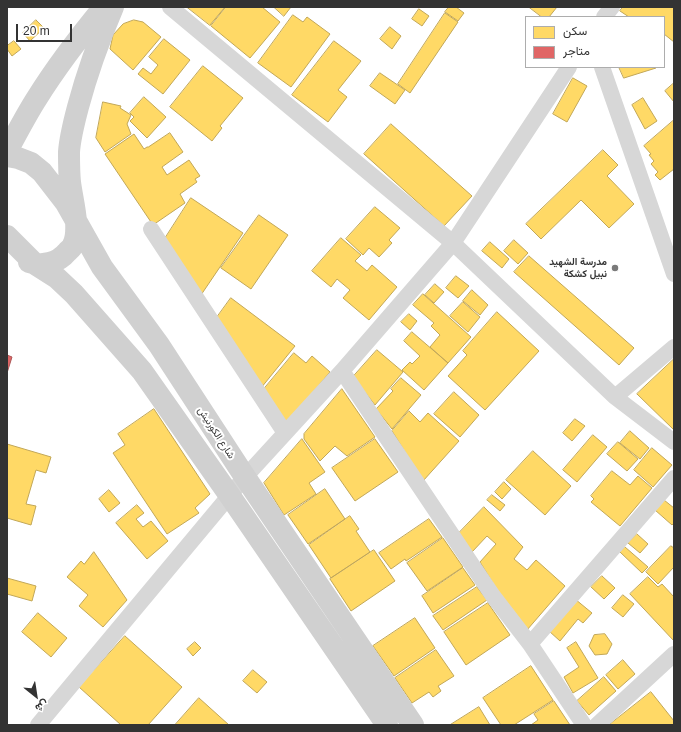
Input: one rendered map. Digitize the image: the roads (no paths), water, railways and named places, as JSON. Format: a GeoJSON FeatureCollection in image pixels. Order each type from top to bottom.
{"type":"FeatureCollection","features":[{"type":"Feature","properties":{"kind":"main road"},"geometry":{"type":"LineString","coordinates":[[7,151],[36,99],[67,54],[104,7]]}},
{"type":"Feature","properties":{"kind":"main road"},"geometry":{"type":"LineString","coordinates":[[7,254],[35,264],[50,263],[63,257],[73,246],[76,233],[76,219],[70,182],[69,151],[74,121],[93,57],[113,7]]}},
{"type":"Feature","properties":{"kind":"main road","name":"شارع الكورنيش"},"geometry":{"type":"LineString","coordinates":[[7,156],[31,163],[42,172],[66,203],[102,267],[159,345],[245,478],[413,725]]}},
{"type":"Feature","properties":{"kind":"main road"},"geometry":{"type":"LineString","coordinates":[[7,236],[35,264],[56,278],[74,294],[142,371],[230,496],[387,725]]}},
{"type":"Feature","properties":{"kind":"street"},"geometry":{"type":"LineString","coordinates":[[170,7],[453,243],[615,396],[674,442]]}},
{"type":"Feature","properties":{"kind":"street"},"geometry":{"type":"LineString","coordinates":[[605,16],[612,7]]}},
{"type":"Feature","properties":{"kind":"street"},"geometry":{"type":"LineString","coordinates":[[38,725],[245,478],[342,371],[453,243],[568,68]]}},
{"type":"Feature","properties":{"kind":"street"},"geometry":{"type":"LineString","coordinates":[[602,68],[674,274]]}},
{"type":"Feature","properties":{"kind":"street"},"geometry":{"type":"LineString","coordinates":[[151,228],[285,433]]}},
{"type":"Feature","properties":{"kind":"street"},"geometry":{"type":"LineString","coordinates":[[615,396],[674,347]]}},
{"type":"Feature","properties":{"kind":"street"},"geometry":{"type":"LineString","coordinates":[[342,371],[493,596],[530,644],[584,725]]}},
{"type":"Feature","properties":{"kind":"street"},"geometry":{"type":"LineString","coordinates":[[530,644],[674,478]]}},
{"type":"Feature","properties":{"kind":"street"},"geometry":{"type":"LineString","coordinates":[[597,725],[674,654]]}},
{"type":"Feature","properties":{"kind":"place","name":"مدرسة الشهيد نبيل كشكة"},"geometry":{"type":"Point","coordinates":[615,268]}}]}
